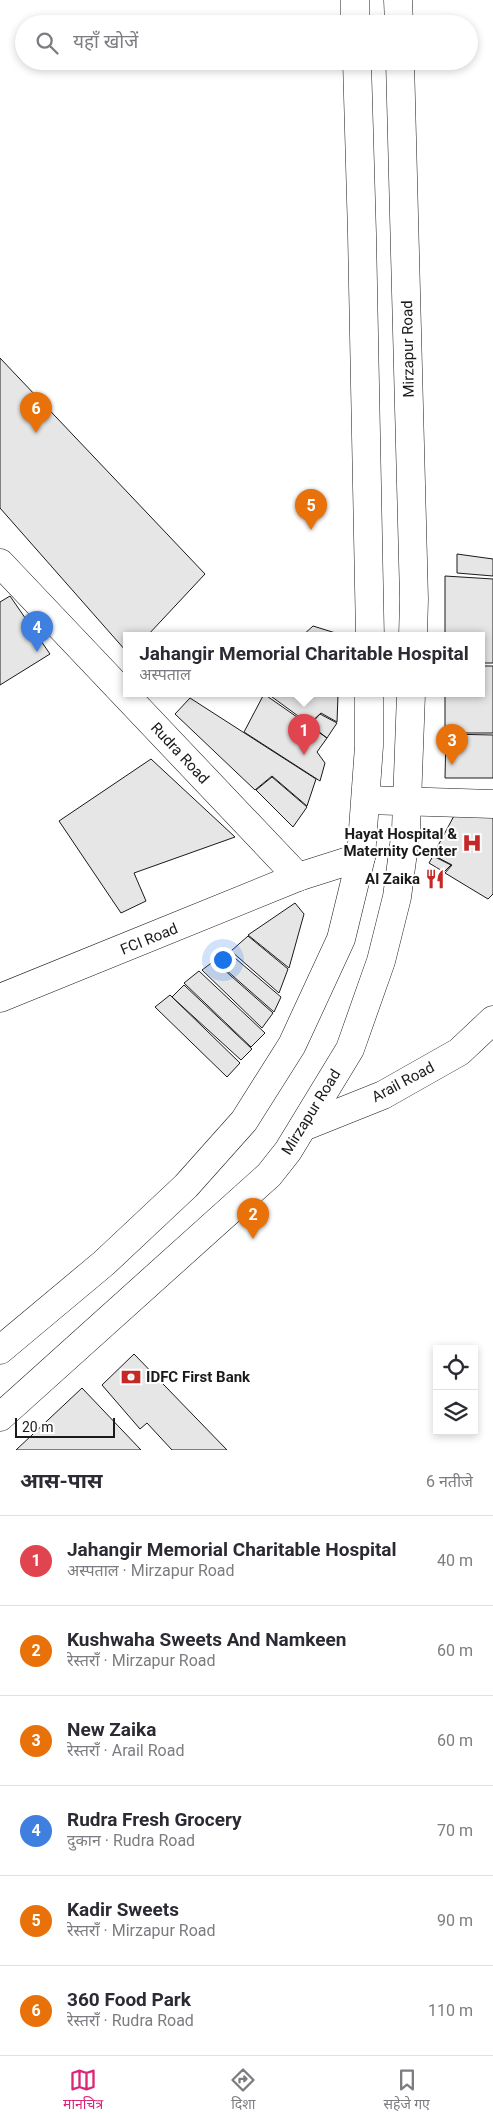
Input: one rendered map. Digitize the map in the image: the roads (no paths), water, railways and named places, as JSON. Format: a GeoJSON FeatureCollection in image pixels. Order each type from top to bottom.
{"type":"FeatureCollection","features":[{"type":"Feature","properties":{"kind":"main road"},"geometry":{"type":"LineString","coordinates":[[355,0],[355,15]]}},
{"type":"Feature","properties":{"kind":"main road"},"geometry":{"type":"LineString","coordinates":[[398,0],[399,15]]}},
{"type":"Feature","properties":{"kind":"main road"},"geometry":{"type":"LineString","coordinates":[[357,70],[363,254],[370,632]]}},
{"type":"Feature","properties":{"kind":"main road","name":"Mirzapur Road"},"geometry":{"type":"LineString","coordinates":[[400,70],[414,599],[413,632]]}},
{"type":"Feature","properties":{"kind":"main road","name":"Rudra Road"},"geometry":{"type":"LineString","coordinates":[[0,563],[123,693]]}},
{"type":"Feature","properties":{"kind":"main road","name":"Rudra Road"},"geometry":{"type":"LineString","coordinates":[[127,697],[298,877]]}},
{"type":"Feature","properties":{"kind":"main road"},"geometry":{"type":"LineString","coordinates":[[0,1350],[104,1263],[186,1186],[244,1121],[292,1045],[341,938],[362,857],[370,697]]}},
{"type":"Feature","properties":{"kind":"main road","name":"Mirzapur Road"},"geometry":{"type":"LineString","coordinates":[[0,1417],[269,1175],[288,1152],[350,1050],[381,961],[397,897],[406,830],[411,697]]}},
{"type":"Feature","properties":{"kind":"main road"},"geometry":{"type":"LineString","coordinates":[[366,800],[493,804]]}},
{"type":"Feature","properties":{"kind":"main road","name":"FCI Road"},"geometry":{"type":"LineString","coordinates":[[0,998],[298,877],[362,857]]}},
{"type":"Feature","properties":{"kind":"main road","name":"Arail Road"},"geometry":{"type":"LineString","coordinates":[[303,1127],[383,1095],[459,1052],[493,1020]]}},
{"type":"Feature","properties":{"kind":"place","name":"360 Food Park"},"geometry":{"type":"Point","coordinates":[36,433]}},
{"type":"Feature","properties":{"kind":"place","name":"Kadir Sweets"},"geometry":{"type":"Point","coordinates":[311,530]}},
{"type":"Feature","properties":{"kind":"place","name":"Rudra Fresh Grocery"},"geometry":{"type":"Point","coordinates":[37,652]}},
{"type":"Feature","properties":{"kind":"place","name":"Jahangir Memorial Charitable Hospital"},"geometry":{"type":"Point","coordinates":[304,755]}},
{"type":"Feature","properties":{"kind":"place","name":"New Zaika"},"geometry":{"type":"Point","coordinates":[452,765]}},
{"type":"Feature","properties":{"kind":"place","name":"Hayat Hospital & Maternity Center"},"geometry":{"type":"Point","coordinates":[472,843]}},
{"type":"Feature","properties":{"kind":"place","name":"Al Zaika"},"geometry":{"type":"Point","coordinates":[435,879]}},
{"type":"Feature","properties":{"kind":"place","name":"Kushwaha Sweets And Namkeen"},"geometry":{"type":"Point","coordinates":[253,1239]}},
{"type":"Feature","properties":{"kind":"place","name":"IDFC First Bank"},"geometry":{"type":"Point","coordinates":[131,1377]}}]}
